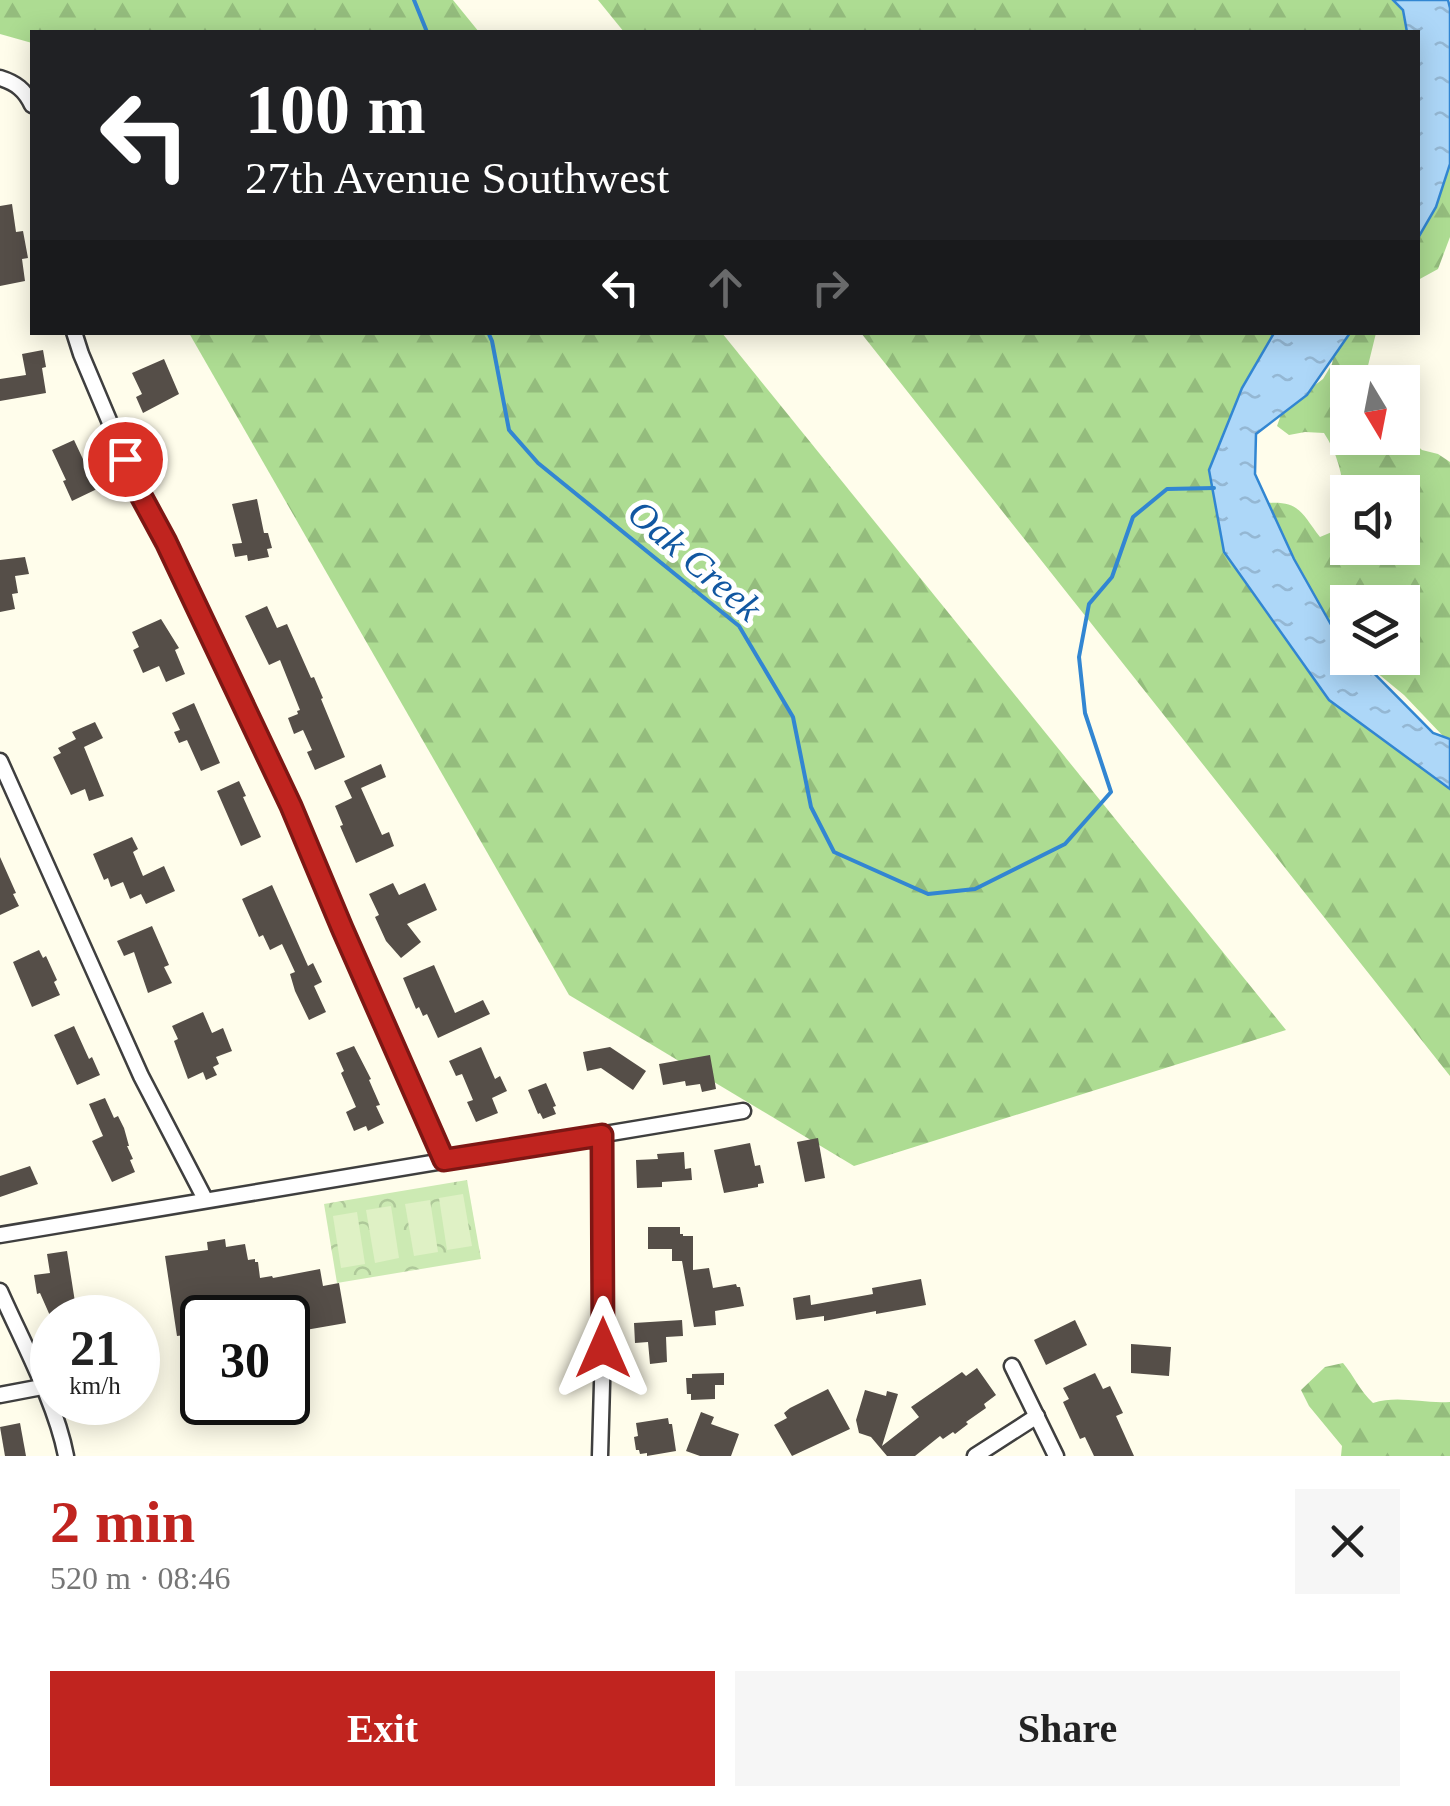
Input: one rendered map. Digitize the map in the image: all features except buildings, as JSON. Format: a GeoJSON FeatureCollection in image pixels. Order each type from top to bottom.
{"type":"FeatureCollection","features":[{"type":"Feature","properties":{"kind":"street"},"geometry":{"type":"LineString","coordinates":[[0,78],[11,82],[29,99]]}},
{"type":"Feature","properties":{"kind":"street"},"geometry":{"type":"LineString","coordinates":[[75,335],[140,494],[291,806],[444,1160]]}},
{"type":"Feature","properties":{"kind":"street"},"geometry":{"type":"LineString","coordinates":[[0,761],[141,1076],[204,1200]]}},
{"type":"Feature","properties":{"kind":"street"},"geometry":{"type":"LineString","coordinates":[[0,1235],[743,1111]]}},
{"type":"Feature","properties":{"kind":"street"},"geometry":{"type":"LineString","coordinates":[[600,1456],[602,1135]]}},
{"type":"Feature","properties":{"kind":"street"},"geometry":{"type":"LineString","coordinates":[[0,1292],[30,1360]]}},
{"type":"Feature","properties":{"kind":"street"},"geometry":{"type":"LineString","coordinates":[[1012,1366],[1056,1456]]}},
{"type":"Feature","properties":{"kind":"street"},"geometry":{"type":"LineString","coordinates":[[0,1395],[30,1389]]}},
{"type":"Feature","properties":{"kind":"street"},"geometry":{"type":"LineString","coordinates":[[975,1456],[1037,1416]]}},
{"type":"Feature","properties":{"kind":"street"},"geometry":{"type":"LineString","coordinates":[[57,1425],[66,1456]]}},
{"type":"Feature","properties":{"kind":"green space"},"geometry":{"type":"Polygon","coordinates":[[[0,0],[453,0],[477,30],[30,30],[30,42],[0,34],[0,0]]]}},
{"type":"Feature","properties":{"kind":"green space"},"geometry":{"type":"Polygon","coordinates":[[[598,0],[1393,0],[1403,10],[1407,30],[622,30],[598,0]]]}},
{"type":"Feature","properties":{"kind":"green space"},"geometry":{"type":"Polygon","coordinates":[[[1450,164],[1450,237],[1438,269],[1420,279],[1420,234],[1436,207],[1450,164]]]}},
{"type":"Feature","properties":{"kind":"green space"},"geometry":{"type":"Polygon","coordinates":[[[190,335],[724,335],[1286,1030],[854,1166],[569,995],[190,335]]]}},
{"type":"Feature","properties":{"kind":"green space"},"geometry":{"type":"Polygon","coordinates":[[[863,335],[1273,335],[1242,388],[1209,470],[1329,700],[1450,789],[1450,1076],[863,335]]]}},
{"type":"Feature","properties":{"kind":"green space"},"geometry":{"type":"Polygon","coordinates":[[[1338,335],[1376,335],[1368,365],[1331,365],[1338,335]]]}},
{"type":"Feature","properties":{"kind":"green space"},"geometry":{"type":"Polygon","coordinates":[[[1330,367],[1330,445],[1324,433],[1289,435],[1277,426],[1283,409],[1323,379],[1330,367]]]}},
{"type":"Feature","properties":{"kind":"green space"},"geometry":{"type":"Polygon","coordinates":[[[1420,448],[1450,462],[1450,738],[1443,736],[1380,675],[1420,675],[1420,585],[1330,585],[1330,630],[1312,611],[1268,503],[1294,507],[1320,537],[1330,533],[1330,565],[1420,565],[1420,475],[1341,475],[1335,455],[1420,455],[1420,448]]]}},
{"type":"Feature","properties":{"kind":"green space"},"geometry":{"type":"Polygon","coordinates":[[[467,1180],[481,1259],[337,1283],[324,1204],[467,1180]]]}},
{"type":"Feature","properties":{"kind":"green space"},"geometry":{"type":"Polygon","coordinates":[[[463,1194],[472,1246],[447,1250],[439,1198],[463,1194]]]}},
{"type":"Feature","properties":{"kind":"green space"},"geometry":{"type":"Polygon","coordinates":[[[430,1200],[438,1252],[414,1256],[405,1204],[430,1200]]]}},
{"type":"Feature","properties":{"kind":"green space"},"geometry":{"type":"Polygon","coordinates":[[[391,1206],[399,1258],[375,1263],[366,1210],[391,1206]]]}},
{"type":"Feature","properties":{"kind":"green space"},"geometry":{"type":"Polygon","coordinates":[[[357,1212],[365,1264],[341,1268],[333,1216],[357,1212]]]}},
{"type":"Feature","properties":{"kind":"green space"},"geometry":{"type":"Polygon","coordinates":[[[1343,1363],[1373,1403],[1450,1402],[1450,1456],[1341,1456],[1342,1446],[1301,1390],[1325,1367],[1343,1363]]]}},
{"type":"Feature","properties":{"kind":"water"},"geometry":{"type":"Polygon","coordinates":[[[1393,0],[1448,0],[1450,8],[1450,164],[1436,207],[1420,235],[1420,30],[1407,30],[1403,10],[1393,0]]]}},
{"type":"Feature","properties":{"kind":"water"},"geometry":{"type":"Polygon","coordinates":[[[1273,335],[1349,335],[1307,395],[1256,434],[1255,474],[1294,559],[1330,623],[1330,675],[1376,675],[1433,733],[1450,739],[1450,789],[1329,700],[1224,552],[1209,470],[1242,388],[1273,335]]]}},
{"type":"Feature","properties":{"kind":"waterway","name":"Oak Creek"},"geometry":{"type":"LineString","coordinates":[[414,0],[426,30]]}},
{"type":"Feature","properties":{"kind":"waterway","name":"Oak Creek"},"geometry":{"type":"LineString","coordinates":[[489,335],[509,430],[538,463],[739,626],[793,717],[811,807],[834,852],[928,894],[975,889],[1065,844],[1111,792],[1085,713],[1079,657],[1089,604],[1112,577],[1133,517],[1167,489],[1214,488]]}},
{"type":"Feature","properties":{"kind":"route"},"geometry":{"type":"LineString","coordinates":[[125,459],[291,806],[444,1160],[602,1135],[603,1348]]}}]}
